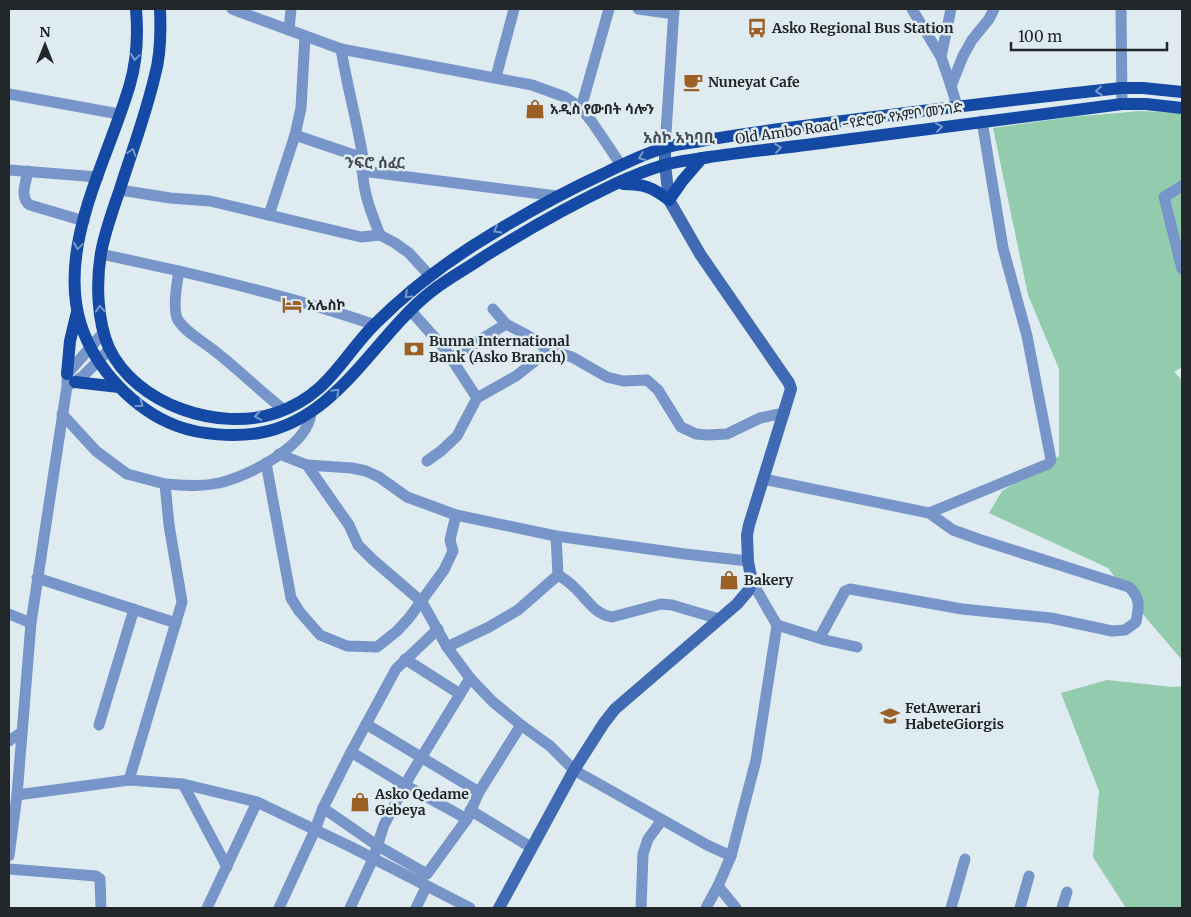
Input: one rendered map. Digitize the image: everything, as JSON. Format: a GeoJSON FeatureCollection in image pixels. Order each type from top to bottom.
{"type":"FeatureCollection","features":[{"type":"Feature","properties":{"kind":"main road","name":"Old Ambo Road -የድሮው የአምቦ መንገድ"},"geometry":{"type":"LineString","coordinates":[[136,9],[135,56],[130,83],[78,243],[75,289],[80,323],[98,360],[119,387],[141,406],[179,427],[209,433],[235,435],[259,433],[280,427],[311,413],[334,394],[410,310],[434,289],[509,241],[616,184],[665,164],[1122,104],[1146,104],[1182,108]]}},
{"type":"Feature","properties":{"kind":"main road","name":"Old Ambo Road -የድሮው የአምቦ መንገድ"},"geometry":{"type":"LineString","coordinates":[[160,9],[160,36],[156,73],[101,254],[99,286],[101,319],[110,349],[119,363],[136,382],[179,409],[193,414],[234,419],[256,417],[276,412],[315,392],[330,378],[375,325],[430,276],[488,236],[556,196],[621,165],[665,148],[723,137],[958,106],[1121,88],[1162,89],[1182,92]]}},
{"type":"Feature","properties":{"kind":"main road"},"geometry":{"type":"LineString","coordinates":[[665,148],[669,200]]}},
{"type":"Feature","properties":{"kind":"main road"},"geometry":{"type":"LineString","coordinates":[[669,200],[702,158]]}},
{"type":"Feature","properties":{"kind":"main road"},"geometry":{"type":"LineString","coordinates":[[499,908],[574,770],[604,723],[615,709],[737,604],[748,591],[752,582],[748,561],[747,535],[749,525],[791,389],[789,383],[700,254],[669,200],[656,190],[645,185],[616,184]]}},
{"type":"Feature","properties":{"kind":"main road"},"geometry":{"type":"LineString","coordinates":[[78,310],[70,341],[70,380],[119,387]]}},
{"type":"Feature","properties":{"kind":"street"},"geometry":{"type":"LineString","coordinates":[[232,9],[341,49],[496,77],[532,85],[565,96],[581,108],[608,143],[621,165]]}},
{"type":"Feature","properties":{"kind":"street"},"geometry":{"type":"LineString","coordinates":[[289,30],[291,9]]}},
{"type":"Feature","properties":{"kind":"street"},"geometry":{"type":"LineString","coordinates":[[496,77],[514,9]]}},
{"type":"Feature","properties":{"kind":"street"},"geometry":{"type":"LineString","coordinates":[[581,108],[610,9]]}},
{"type":"Feature","properties":{"kind":"street"},"geometry":{"type":"LineString","coordinates":[[638,9],[674,12],[665,148]]}},
{"type":"Feature","properties":{"kind":"street"},"geometry":{"type":"LineString","coordinates":[[912,9],[941,57],[958,106]]}},
{"type":"Feature","properties":{"kind":"street"},"geometry":{"type":"LineString","coordinates":[[941,57],[952,9]]}},
{"type":"Feature","properties":{"kind":"street"},"geometry":{"type":"LineString","coordinates":[[952,86],[963,56],[994,9]]}},
{"type":"Feature","properties":{"kind":"street"},"geometry":{"type":"LineString","coordinates":[[1121,9],[1122,104]]}},
{"type":"Feature","properties":{"kind":"street"},"geometry":{"type":"LineString","coordinates":[[269,215],[295,135],[301,108],[306,36]]}},
{"type":"Feature","properties":{"kind":"street"},"geometry":{"type":"LineString","coordinates":[[341,49],[363,158],[362,171],[365,192],[380,235]]}},
{"type":"Feature","properties":{"kind":"street"},"geometry":{"type":"LineString","coordinates":[[9,94],[119,114]]}},
{"type":"Feature","properties":{"kind":"street"},"geometry":{"type":"LineString","coordinates":[[929,513],[1016,478],[1048,464],[1052,460],[1027,336],[1004,248],[982,121]]}},
{"type":"Feature","properties":{"kind":"street"},"geometry":{"type":"LineString","coordinates":[[295,135],[363,158]]}},
{"type":"Feature","properties":{"kind":"street"},"geometry":{"type":"LineString","coordinates":[[9,170],[98,177]]}},
{"type":"Feature","properties":{"kind":"street"},"geometry":{"type":"LineString","coordinates":[[28,171],[23,197],[26,202],[30,205],[84,221]]}},
{"type":"Feature","properties":{"kind":"street"},"geometry":{"type":"LineString","coordinates":[[362,171],[556,196]]}},
{"type":"Feature","properties":{"kind":"street"},"geometry":{"type":"LineString","coordinates":[[1182,186],[1164,197],[1182,269]]}},
{"type":"Feature","properties":{"kind":"street"},"geometry":{"type":"LineString","coordinates":[[120,190],[170,198],[210,201],[360,237],[380,235],[408,252],[430,276]]}},
{"type":"Feature","properties":{"kind":"street"},"geometry":{"type":"LineString","coordinates":[[101,254],[232,283],[341,313],[375,325]]}},
{"type":"Feature","properties":{"kind":"street"},"geometry":{"type":"LineString","coordinates":[[179,270],[176,293],[177,318],[185,328],[283,409]]}},
{"type":"Feature","properties":{"kind":"street"},"geometry":{"type":"LineString","coordinates":[[493,309],[506,324],[528,335],[549,350],[572,357],[607,377],[623,381],[647,380],[658,390],[681,427],[696,434],[727,434],[760,418],[784,413]]}},
{"type":"Feature","properties":{"kind":"street"},"geometry":{"type":"LineString","coordinates":[[410,310],[451,358],[477,398]]}},
{"type":"Feature","properties":{"kind":"street"},"geometry":{"type":"LineString","coordinates":[[451,358],[506,324]]}},
{"type":"Feature","properties":{"kind":"street"},"geometry":{"type":"LineString","coordinates":[[9,856],[17,795],[31,623],[62,414],[70,380],[91,346],[104,332]]}},
{"type":"Feature","properties":{"kind":"street"},"geometry":{"type":"LineString","coordinates":[[70,380],[110,349]]}},
{"type":"Feature","properties":{"kind":"street"},"geometry":{"type":"LineString","coordinates":[[427,461],[441,451],[456,436],[477,398],[516,376],[549,350]]}},
{"type":"Feature","properties":{"kind":"street"},"geometry":{"type":"LineString","coordinates":[[62,414],[96,451],[127,474],[165,484],[195,486],[220,483],[250,472],[266,463],[280,454],[304,432],[310,422],[311,413]]}},
{"type":"Feature","properties":{"kind":"street"},"geometry":{"type":"LineString","coordinates":[[280,454],[307,465],[352,468],[366,471],[379,477],[407,498],[456,515],[556,536],[748,561]]}},
{"type":"Feature","properties":{"kind":"street"},"geometry":{"type":"LineString","coordinates":[[266,463],[291,598],[299,611],[320,636],[347,646],[377,647],[397,631],[422,602],[444,570],[453,551],[450,540],[456,515]]}},
{"type":"Feature","properties":{"kind":"street"},"geometry":{"type":"LineString","coordinates":[[307,465],[349,525],[358,545],[422,602],[447,647],[470,678],[493,702],[550,746],[574,770],[707,845],[731,856]]}},
{"type":"Feature","properties":{"kind":"street"},"geometry":{"type":"LineString","coordinates":[[763,479],[929,513],[953,530],[1129,587],[1138,597],[1139,604],[1136,622],[1125,630],[1112,631],[1051,618],[962,609],[850,588],[845,591],[820,637]]}},
{"type":"Feature","properties":{"kind":"street"},"geometry":{"type":"LineString","coordinates":[[129,780],[182,602],[169,525],[165,484]]}},
{"type":"Feature","properties":{"kind":"street"},"geometry":{"type":"LineString","coordinates":[[556,536],[558,574]]}},
{"type":"Feature","properties":{"kind":"street"},"geometry":{"type":"LineString","coordinates":[[558,574],[570,583],[595,610],[604,616],[612,617],[661,604],[672,605],[719,619]]}},
{"type":"Feature","properties":{"kind":"street"},"geometry":{"type":"LineString","coordinates":[[447,647],[489,627],[518,610],[558,574]]}},
{"type":"Feature","properties":{"kind":"street"},"geometry":{"type":"LineString","coordinates":[[37,578],[176,623]]}},
{"type":"Feature","properties":{"kind":"street"},"geometry":{"type":"LineString","coordinates":[[706,908],[731,856],[756,760],[777,624],[752,582]]}},
{"type":"Feature","properties":{"kind":"street"},"geometry":{"type":"LineString","coordinates":[[99,725],[134,609]]}},
{"type":"Feature","properties":{"kind":"street"},"geometry":{"type":"LineString","coordinates":[[9,614],[31,623]]}},
{"type":"Feature","properties":{"kind":"street"},"geometry":{"type":"LineString","coordinates":[[777,624],[857,647]]}},
{"type":"Feature","properties":{"kind":"street"},"geometry":{"type":"LineString","coordinates":[[279,908],[315,830],[323,808],[396,668],[438,629]]}},
{"type":"Feature","properties":{"kind":"street"},"geometry":{"type":"LineString","coordinates":[[405,659],[460,694]]}},
{"type":"Feature","properties":{"kind":"street"},"geometry":{"type":"LineString","coordinates":[[350,908],[373,859],[384,825],[405,785],[470,678]]}},
{"type":"Feature","properties":{"kind":"street"},"geometry":{"type":"LineString","coordinates":[[366,724],[479,792]]}},
{"type":"Feature","properties":{"kind":"street"},"geometry":{"type":"LineString","coordinates":[[323,808],[378,846],[427,874],[468,815],[479,792],[521,725]]}},
{"type":"Feature","properties":{"kind":"street"},"geometry":{"type":"LineString","coordinates":[[9,741],[22,732]]}},
{"type":"Feature","properties":{"kind":"street"},"geometry":{"type":"LineString","coordinates":[[351,752],[405,785],[532,848]]}},
{"type":"Feature","properties":{"kind":"street"},"geometry":{"type":"LineString","coordinates":[[9,772],[19,764]]}},
{"type":"Feature","properties":{"kind":"street"},"geometry":{"type":"LineString","coordinates":[[17,795],[129,780],[183,784],[257,802],[470,908]]}},
{"type":"Feature","properties":{"kind":"street"},"geometry":{"type":"LineString","coordinates":[[183,784],[227,867]]}},
{"type":"Feature","properties":{"kind":"street"},"geometry":{"type":"LineString","coordinates":[[207,908],[257,802]]}},
{"type":"Feature","properties":{"kind":"street"},"geometry":{"type":"LineString","coordinates":[[641,908],[643,854],[648,839],[662,820]]}},
{"type":"Feature","properties":{"kind":"street"},"geometry":{"type":"LineString","coordinates":[[951,908],[965,859]]}},
{"type":"Feature","properties":{"kind":"street"},"geometry":{"type":"LineString","coordinates":[[9,869],[96,876],[100,879],[101,908]]}},
{"type":"Feature","properties":{"kind":"street"},"geometry":{"type":"LineString","coordinates":[[1020,908],[1029,876]]}},
{"type":"Feature","properties":{"kind":"street"},"geometry":{"type":"LineString","coordinates":[[718,886],[736,908]]}},
{"type":"Feature","properties":{"kind":"street"},"geometry":{"type":"LineString","coordinates":[[416,908],[426,887]]}},
{"type":"Feature","properties":{"kind":"street"},"geometry":{"type":"LineString","coordinates":[[1062,908],[1067,892]]}},
{"type":"Feature","properties":{"kind":"green space"},"geometry":{"type":"Polygon","coordinates":[[[1141,111],[1182,113],[1182,367],[1174,372],[1182,380],[1182,660],[1146,618],[1108,568],[989,513],[1002,491],[1059,456],[1059,369],[1028,295],[993,128],[1071,117],[1141,111]]]}},
{"type":"Feature","properties":{"kind":"green space"},"geometry":{"type":"Polygon","coordinates":[[[1107,680],[1173,687],[1182,686],[1182,908],[1126,908],[1093,857],[1099,791],[1061,693],[1107,680]]]}},
{"type":"Feature","properties":{"kind":"place","name":"Asko Regional Bus Station"},"geometry":{"type":"Point","coordinates":[757,28]}},
{"type":"Feature","properties":{"kind":"place","name":"Nuneyat Cafe"},"geometry":{"type":"Point","coordinates":[693,82]}},
{"type":"Feature","properties":{"kind":"place","name":"አዲስ የውበት ሳሎን"},"geometry":{"type":"Point","coordinates":[535,109]}},
{"type":"Feature","properties":{"kind":"place","name":"አሌስኮ"},"geometry":{"type":"Point","coordinates":[292,305]}},
{"type":"Feature","properties":{"kind":"place","name":"Bunna International Bank (Asko Branch)"},"geometry":{"type":"Point","coordinates":[414,349]}},
{"type":"Feature","properties":{"kind":"place","name":"Bakery"},"geometry":{"type":"Point","coordinates":[729,580]}},
{"type":"Feature","properties":{"kind":"place","name":"FetAwerari HabeteGiorgis"},"geometry":{"type":"Point","coordinates":[890,716]}},
{"type":"Feature","properties":{"kind":"place","name":"Asko Qedame Gebeya"},"geometry":{"type":"Point","coordinates":[360,802]}},
{"type":"Feature","properties":{"kind":"district","name":"አስኮ አካባቢ"},"geometry":{"type":"Point","coordinates":[679,137]}},
{"type":"Feature","properties":{"kind":"district","name":"ንፍሮ ሰፈር"},"geometry":{"type":"Point","coordinates":[375,162]}}]}
